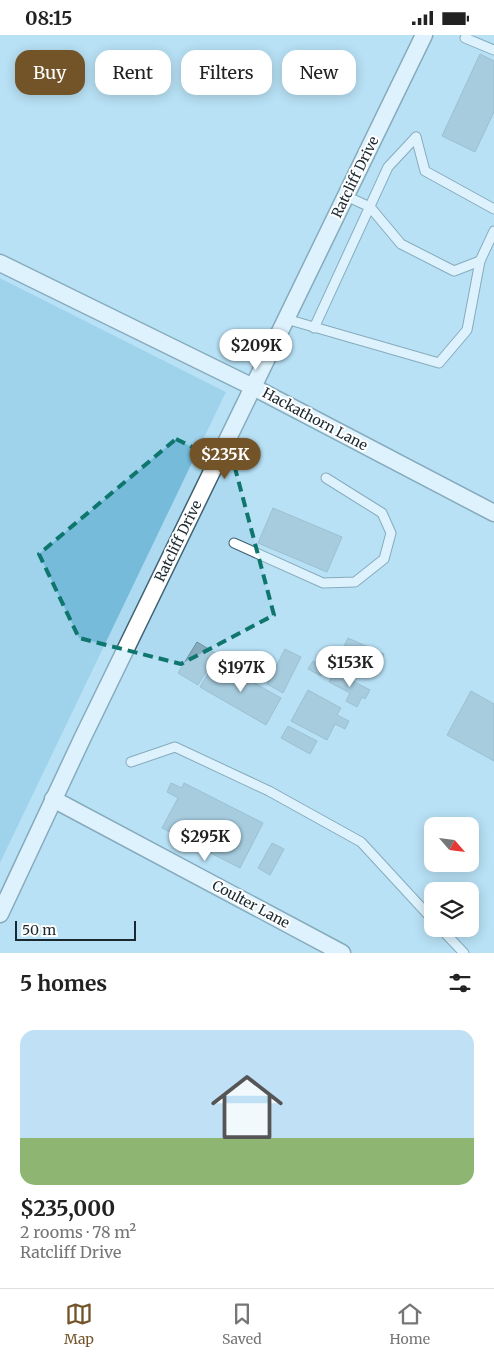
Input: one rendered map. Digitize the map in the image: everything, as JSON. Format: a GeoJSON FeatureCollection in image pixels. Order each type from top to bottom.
{"type":"FeatureCollection","features":[{"type":"Feature","properties":{"kind":"street","name":"Ratcliff Drive"},"geometry":{"type":"LineString","coordinates":[[0,914],[53,799],[424,35]]}},
{"type":"Feature","properties":{"kind":"street","name":"Hackathorn Lane"},"geometry":{"type":"LineString","coordinates":[[0,263],[253,387],[494,513]]}},
{"type":"Feature","properties":{"kind":"street","name":"Coulter Lane"},"geometry":{"type":"LineString","coordinates":[[53,799],[342,953]]}},
{"type":"Feature","properties":{"kind":"lane"},"geometry":{"type":"LineString","coordinates":[[467,35],[465,37],[494,50]]}},
{"type":"Feature","properties":{"kind":"lane"},"geometry":{"type":"LineString","coordinates":[[314,328],[388,167],[416,137],[424,171],[494,209]]}},
{"type":"Feature","properties":{"kind":"lane"},"geometry":{"type":"LineString","coordinates":[[346,196],[370,207],[401,244],[454,271],[480,261]]}},
{"type":"Feature","properties":{"kind":"lane"},"geometry":{"type":"LineString","coordinates":[[286,319],[439,363],[467,330],[480,261],[494,231]]}},
{"type":"Feature","properties":{"kind":"lane"},"geometry":{"type":"LineString","coordinates":[[234,543],[323,583],[355,582],[384,559],[391,533],[382,513],[326,478]]}},
{"type":"Feature","properties":{"kind":"lane"},"geometry":{"type":"LineString","coordinates":[[131,762],[175,747],[269,791],[361,842],[424,910]]}},
{"type":"Feature","properties":{"kind":"lane"},"geometry":{"type":"LineString","coordinates":[[449,937],[464,953]]}},
{"type":"Feature","properties":{"kind":"highlighted area"},"geometry":{"type":"Polygon","coordinates":[[[176,439],[235,468],[274,615],[181,664],[79,638],[39,554],[176,439]]]}},
{"type":"Feature","properties":{"kind":"shaded area"},"geometry":{"type":"Polygon","coordinates":[[[0,35],[494,35],[494,953],[0,953],[0,863],[226,392],[0,278],[0,35]]]}},
{"type":"Feature","properties":{"kind":"shaded area"},"geometry":{"type":"Polygon","coordinates":[[[0,278],[226,392],[0,863],[0,278]]]}},
{"type":"Feature","properties":{"kind":"building"},"geometry":{"type":"Polygon","coordinates":[[[480,54],[494,61],[494,112],[475,152],[442,136],[480,54]]]}},
{"type":"Feature","properties":{"kind":"building"},"geometry":{"type":"Polygon","coordinates":[[[273,508],[342,537],[327,572],[258,543],[273,508]]]}},
{"type":"Feature","properties":{"kind":"building"},"geometry":{"type":"Polygon","coordinates":[[[348,638],[384,654],[374,677],[337,660],[348,638]]]}},
{"type":"Feature","properties":{"kind":"building"},"geometry":{"type":"Polygon","coordinates":[[[197,642],[217,654],[198,685],[178,673],[197,642]]]}},
{"type":"Feature","properties":{"kind":"building"},"geometry":{"type":"Polygon","coordinates":[[[285,649],[301,657],[283,693],[267,684],[285,649]]]}},
{"type":"Feature","properties":{"kind":"building"},"geometry":{"type":"Polygon","coordinates":[[[215,661],[281,698],[266,725],[200,687],[215,661]]]}},
{"type":"Feature","properties":{"kind":"building"},"geometry":{"type":"Polygon","coordinates":[[[313,661],[326,668],[321,676],[308,669],[313,661]]]}},
{"type":"Feature","properties":{"kind":"building"},"geometry":{"type":"Polygon","coordinates":[[[334,671],[370,690],[365,699],[362,697],[357,707],[346,701],[350,693],[329,682],[334,671]]]}},
{"type":"Feature","properties":{"kind":"building"},"geometry":{"type":"Polygon","coordinates":[[[308,690],[341,708],[337,715],[349,721],[345,729],[335,724],[327,740],[291,721],[308,690]]]}},
{"type":"Feature","properties":{"kind":"building"},"geometry":{"type":"Polygon","coordinates":[[[471,691],[494,704],[494,761],[447,735],[471,691]]]}},
{"type":"Feature","properties":{"kind":"building"},"geometry":{"type":"Polygon","coordinates":[[[288,726],[317,741],[310,754],[281,738],[288,726]]]}},
{"type":"Feature","properties":{"kind":"building"},"geometry":{"type":"Polygon","coordinates":[[[171,783],[182,788],[184,783],[263,823],[240,868],[162,828],[178,798],[167,792],[171,783]]]}},
{"type":"Feature","properties":{"kind":"building"},"geometry":{"type":"Polygon","coordinates":[[[272,843],[284,849],[270,875],[258,868],[272,843]]]}}]}
